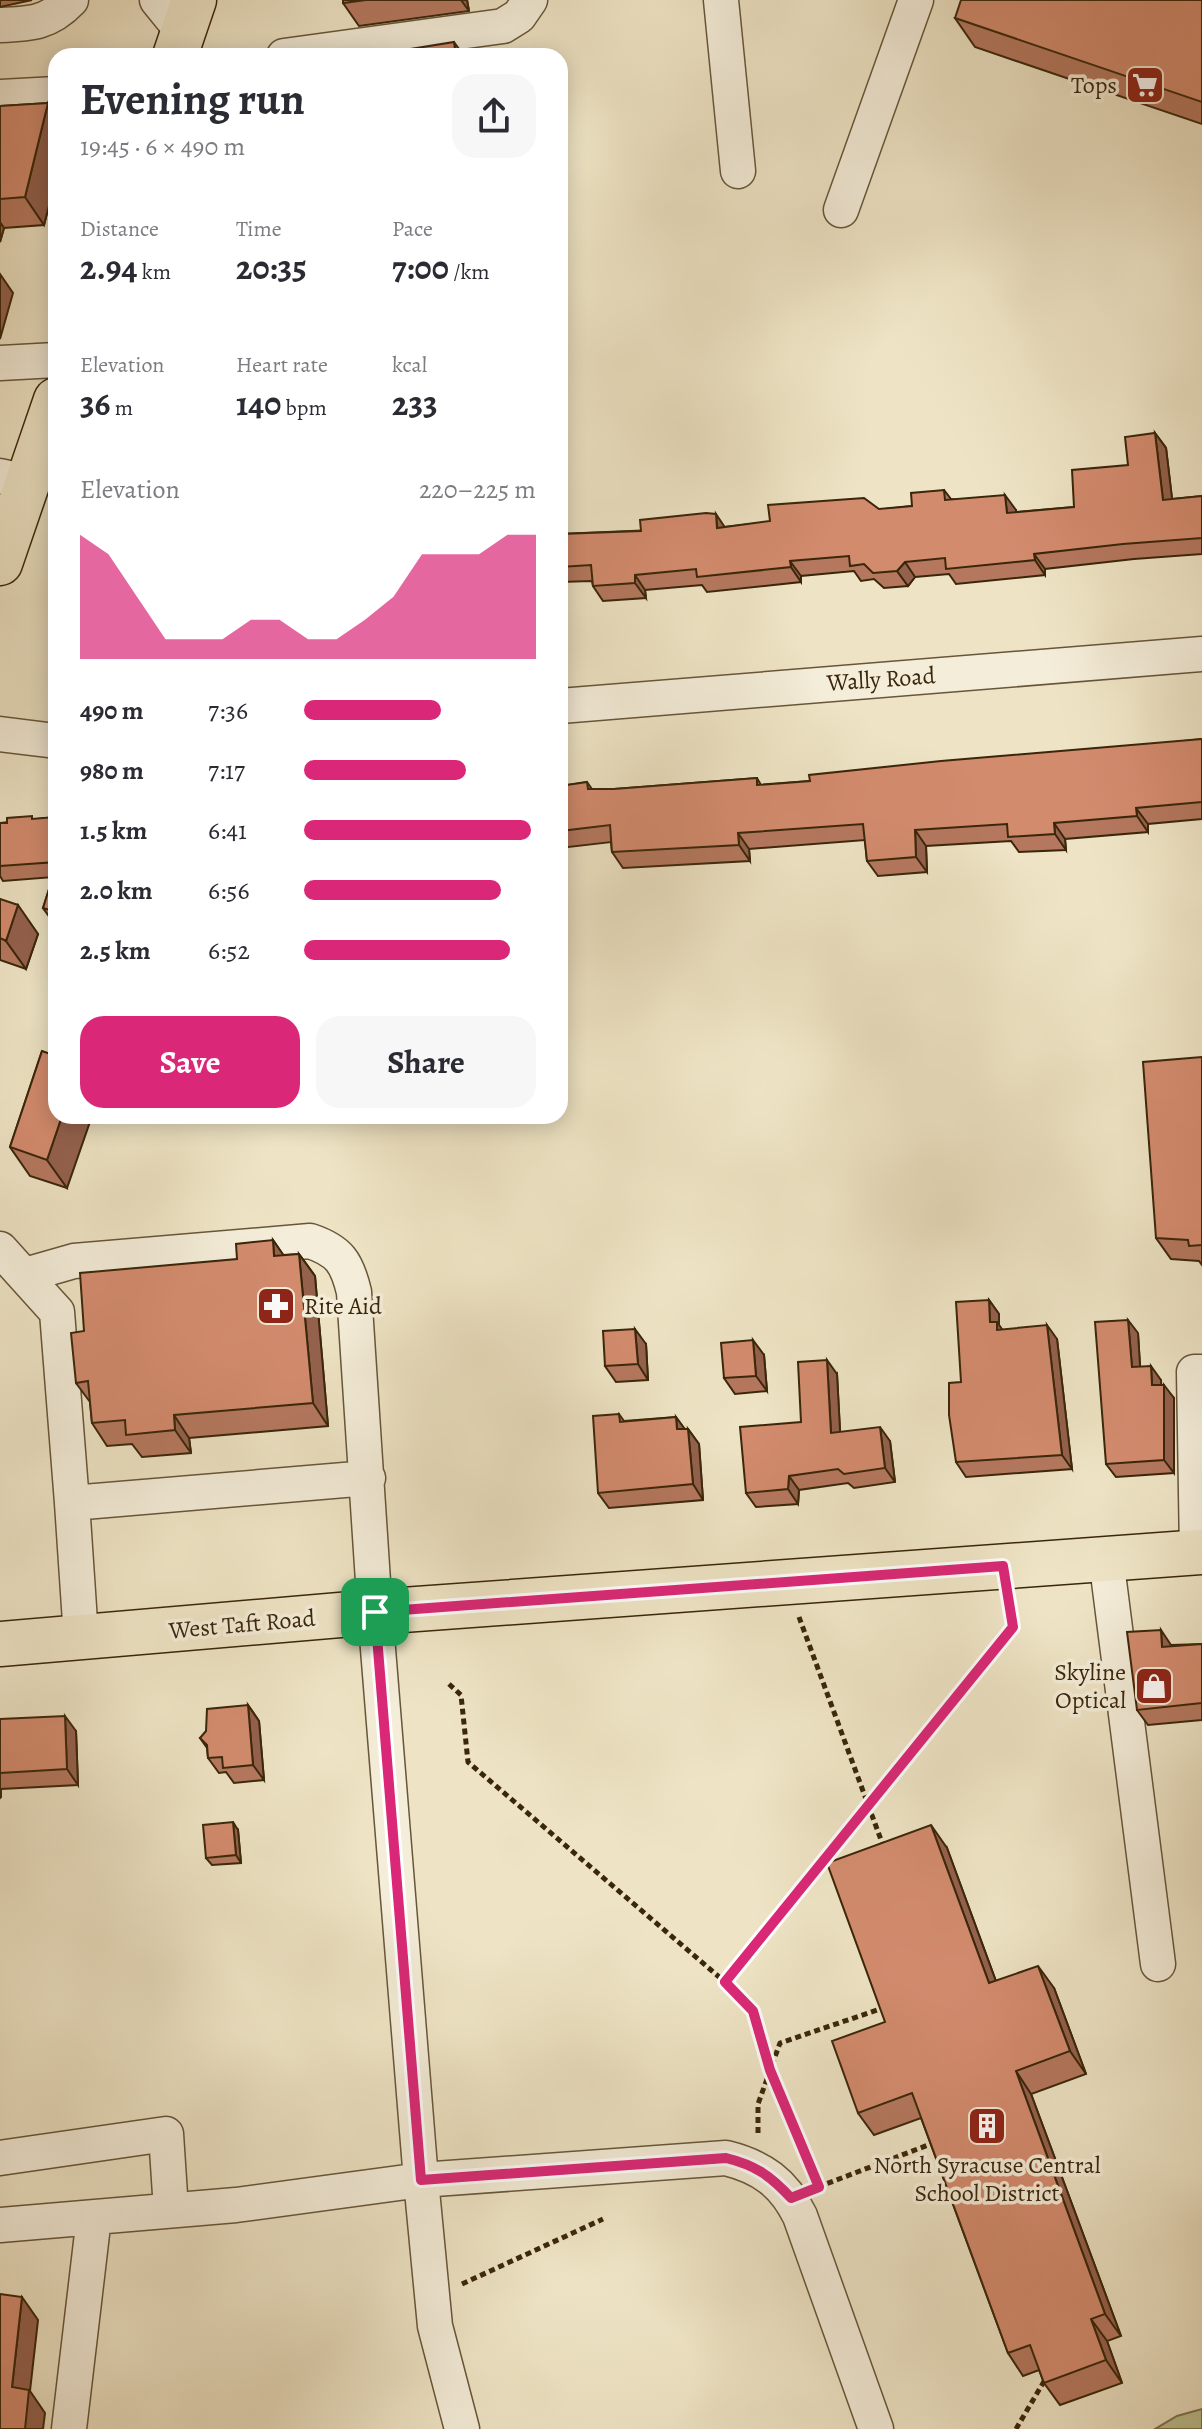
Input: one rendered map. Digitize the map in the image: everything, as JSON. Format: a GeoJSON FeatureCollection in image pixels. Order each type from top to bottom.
{"type":"FeatureCollection","features":[{"type":"Feature","properties":{"kind":"main road"},"geometry":{"type":"LineString","coordinates":[[0,563],[14,479],[48,415]]}},
{"type":"Feature","properties":{"kind":"main road","name":"West Taft Road"},"geometry":{"type":"LineString","coordinates":[[0,1644],[375,1612],[1199,1552]]}},
{"type":"Feature","properties":{"kind":"street"},"geometry":{"type":"LineString","coordinates":[[0,25],[44,22],[57,15],[71,0]]}},
{"type":"Feature","properties":{"kind":"street"},"geometry":{"type":"LineString","coordinates":[[372,48],[503,26],[519,16],[530,0]]}},
{"type":"Feature","properties":{"kind":"street"},"geometry":{"type":"LineString","coordinates":[[721,0],[738,171]]}},
{"type":"Feature","properties":{"kind":"street"},"geometry":{"type":"LineString","coordinates":[[841,210],[916,0]]}},
{"type":"Feature","properties":{"kind":"street"},"geometry":{"type":"LineString","coordinates":[[0,97],[48,94]]}},
{"type":"Feature","properties":{"kind":"street"},"geometry":{"type":"LineString","coordinates":[[0,363],[48,360]]}},
{"type":"Feature","properties":{"kind":"street","name":"Wally Road"},"geometry":{"type":"LineString","coordinates":[[568,705],[1202,654]]}},
{"type":"Feature","properties":{"kind":"street"},"geometry":{"type":"LineString","coordinates":[[0,734],[48,740]]}},
{"type":"Feature","properties":{"kind":"street"},"geometry":{"type":"LineString","coordinates":[[25,1275],[74,1261],[310,1241],[325,1246],[348,1265],[354,1292],[375,1612],[435,2326],[462,2429]]}},
{"type":"Feature","properties":{"kind":"street"},"geometry":{"type":"LineString","coordinates":[[0,1249],[57,1312],[81,1637]]}},
{"type":"Feature","properties":{"kind":"street"},"geometry":{"type":"LineString","coordinates":[[1198,1372],[1199,1552]]}},
{"type":"Feature","properties":{"kind":"street"},"geometry":{"type":"LineString","coordinates":[[72,1503],[368,1478]]}},
{"type":"Feature","properties":{"kind":"street"},"geometry":{"type":"LineString","coordinates":[[1106,1558],[1158,1964]]}},
{"type":"Feature","properties":{"kind":"street"},"geometry":{"type":"LineString","coordinates":[[0,2158],[166,2134],[171,2210]]}},
{"type":"Feature","properties":{"kind":"street"},"geometry":{"type":"LineString","coordinates":[[0,2225],[171,2210],[421,2180],[726,2158],[747,2163],[805,2193],[876,2429]]}},
{"type":"Feature","properties":{"kind":"street"},"geometry":{"type":"LineString","coordinates":[[69,2429],[94,2217]]}},
{"type":"Feature","properties":{"kind":"path"},"geometry":{"type":"LineString","coordinates":[[725,1982],[1013,1627],[1003,1566]]}},
{"type":"Feature","properties":{"kind":"path"},"geometry":{"type":"LineString","coordinates":[[787,1582],[887,1855]]}},
{"type":"Feature","properties":{"kind":"path"},"geometry":{"type":"LineString","coordinates":[[449,1684],[461,1695],[468,1762],[725,1982],[753,2011],[805,2193],[937,2141]]}},
{"type":"Feature","properties":{"kind":"path"},"geometry":{"type":"LineString","coordinates":[[747,2163],[758,2143],[758,2104],[780,2043],[887,2007]]}},
{"type":"Feature","properties":{"kind":"path"},"geometry":{"type":"LineString","coordinates":[[432,2292],[471,2281],[603,2219]]}},
{"type":"Feature","properties":{"kind":"path"},"geometry":{"type":"LineString","coordinates":[[1016,2429],[1048,2374]]}},
{"type":"Feature","properties":{"kind":"green space"},"geometry":{"type":"Polygon","coordinates":[[[1202,2409],[1202,2429],[1155,2429],[1177,2416],[1202,2409]]]}},
{"type":"Feature","properties":{"kind":"building","name":"Tops"},"geometry":{"type":"Polygon","coordinates":[[[961,0],[1202,0],[1202,102],[955,18],[961,0]]]}},
{"type":"Feature","properties":{"kind":"building"},"geometry":{"type":"Polygon","coordinates":[[[454,42],[455,48],[417,48],[454,42]]]}},
{"type":"Feature","properties":{"kind":"building"},"geometry":{"type":"Polygon","coordinates":[[[48,103],[25,197],[0,199],[0,106],[48,103]]]}},
{"type":"Feature","properties":{"kind":"building"},"geometry":{"type":"Polygon","coordinates":[[[1155,433],[1163,500],[1202,496],[1202,538],[1034,554],[1035,560],[946,569],[945,558],[905,562],[897,571],[873,573],[864,564],[850,566],[849,556],[790,561],[791,567],[697,577],[696,569],[635,575],[635,583],[593,586],[591,565],[568,566],[568,534],[641,531],[640,520],[716,514],[717,528],[770,521],[768,505],[864,498],[879,509],[912,506],[911,493],[944,490],[945,500],[1005,495],[1007,513],[1074,507],[1072,470],[1128,465],[1125,437],[1155,433]]]}},
{"type":"Feature","properties":{"kind":"building"},"geometry":{"type":"Polygon","coordinates":[[[1202,739],[1202,802],[1136,808],[1137,816],[1054,823],[1055,834],[1008,837],[1007,824],[915,830],[916,857],[867,861],[863,824],[738,833],[739,845],[612,852],[610,825],[568,830],[568,785],[587,782],[588,789],[614,789],[757,778],[757,785],[810,781],[809,775],[1202,739]]]}},
{"type":"Feature","properties":{"kind":"building"},"geometry":{"type":"Polygon","coordinates":[[[7,818],[48,818],[48,863],[0,866],[0,823],[7,823],[7,818]]]}},
{"type":"Feature","properties":{"kind":"building"},"geometry":{"type":"Polygon","coordinates":[[[48,892],[48,910],[43,908],[48,892]]]}},
{"type":"Feature","properties":{"kind":"building"},"geometry":{"type":"Polygon","coordinates":[[[0,899],[18,905],[6,941],[0,938],[0,899]]]}},
{"type":"Feature","properties":{"kind":"building"},"geometry":{"type":"Polygon","coordinates":[[[42,1051],[48,1053],[48,1124],[59,1124],[47,1160],[10,1147],[42,1051]]]}},
{"type":"Feature","properties":{"kind":"building"},"geometry":{"type":"Polygon","coordinates":[[[1202,1057],[1202,1245],[1189,1246],[1188,1240],[1156,1238],[1143,1062],[1202,1057]]]}},
{"type":"Feature","properties":{"kind":"building","name":"Rite Aid"},"geometry":{"type":"Polygon","coordinates":[[[273,1240],[274,1256],[299,1254],[313,1403],[174,1415],[175,1430],[126,1435],[125,1420],[92,1423],[88,1381],[76,1383],[71,1333],[84,1331],[80,1273],[237,1259],[236,1244],[273,1240]]]}},
{"type":"Feature","properties":{"kind":"building"},"geometry":{"type":"Polygon","coordinates":[[[989,1300],[990,1322],[997,1322],[997,1330],[1047,1325],[1062,1455],[956,1462],[949,1415],[949,1383],[961,1382],[956,1302],[989,1300]]]}},
{"type":"Feature","properties":{"kind":"building"},"geometry":{"type":"Polygon","coordinates":[[[1128,1320],[1132,1367],[1151,1366],[1152,1385],[1164,1385],[1164,1460],[1106,1464],[1095,1322],[1128,1320]]]}},
{"type":"Feature","properties":{"kind":"building"},"geometry":{"type":"Polygon","coordinates":[[[635,1329],[638,1364],[605,1366],[603,1331],[635,1329]]]}},
{"type":"Feature","properties":{"kind":"building"},"geometry":{"type":"Polygon","coordinates":[[[753,1340],[756,1376],[724,1378],[721,1343],[753,1340]]]}},
{"type":"Feature","properties":{"kind":"building"},"geometry":{"type":"Polygon","coordinates":[[[827,1360],[831,1433],[880,1427],[885,1468],[844,1474],[838,1469],[789,1476],[788,1489],[746,1493],[740,1427],[801,1422],[798,1362],[827,1360]]]}},
{"type":"Feature","properties":{"kind":"building"},"geometry":{"type":"Polygon","coordinates":[[[619,1414],[620,1422],[676,1417],[677,1429],[688,1429],[693,1484],[598,1493],[593,1416],[619,1414]]]}},
{"type":"Feature","properties":{"kind":"building"},"geometry":{"type":"Polygon","coordinates":[[[1161,1630],[1162,1647],[1202,1644],[1202,1703],[1137,1710],[1127,1632],[1161,1630]]]}},
{"type":"Feature","properties":{"kind":"building"},"geometry":{"type":"Polygon","coordinates":[[[248,1705],[253,1765],[223,1768],[222,1757],[208,1758],[207,1745],[200,1738],[206,1731],[207,1709],[248,1705]]]}},
{"type":"Feature","properties":{"kind":"building"},"geometry":{"type":"Polygon","coordinates":[[[65,1716],[67,1769],[0,1773],[0,1719],[65,1716]]]}},
{"type":"Feature","properties":{"kind":"building"},"geometry":{"type":"Polygon","coordinates":[[[233,1822],[236,1855],[206,1858],[203,1825],[233,1822]]]}},
{"type":"Feature","properties":{"kind":"building","name":"North Syracuse Central School District"},"geometry":{"type":"Polygon","coordinates":[[[931,1825],[989,1983],[1038,1966],[1070,2051],[1016,2071],[1105,2314],[1091,2319],[1106,2360],[1044,2383],[1030,2345],[1008,2353],[912,2093],[858,2113],[832,2041],[885,2022],[827,1863],[931,1825]]]}},
{"type":"Feature","properties":{"kind":"building"},"geometry":{"type":"Polygon","coordinates":[[[0,2294],[22,2297],[12,2387],[29,2390],[25,2429],[0,2429],[0,2294]]]}},
{"type":"Feature","properties":{"kind":"place","name":"Tops"},"geometry":{"type":"Point","coordinates":[1145,85]}},
{"type":"Feature","properties":{"kind":"place","name":"Rite Aid"},"geometry":{"type":"Point","coordinates":[276,1306]}},
{"type":"Feature","properties":{"kind":"place","name":"Skyline Optical"},"geometry":{"type":"Point","coordinates":[1154,1686]}},
{"type":"Feature","properties":{"kind":"place","name":"North Syracuse Central School District"},"geometry":{"type":"Point","coordinates":[987,2126]}},
{"type":"Feature","properties":{"kind":"route"},"geometry":{"type":"LineString","coordinates":[[1003,1566],[1013,1627],[725,1982],[743,1997],[753,2011],[770,2070],[819,2187],[791,2198],[772,2177],[752,2164],[726,2158],[421,2180],[375,1612],[1003,1566]]}}]}
